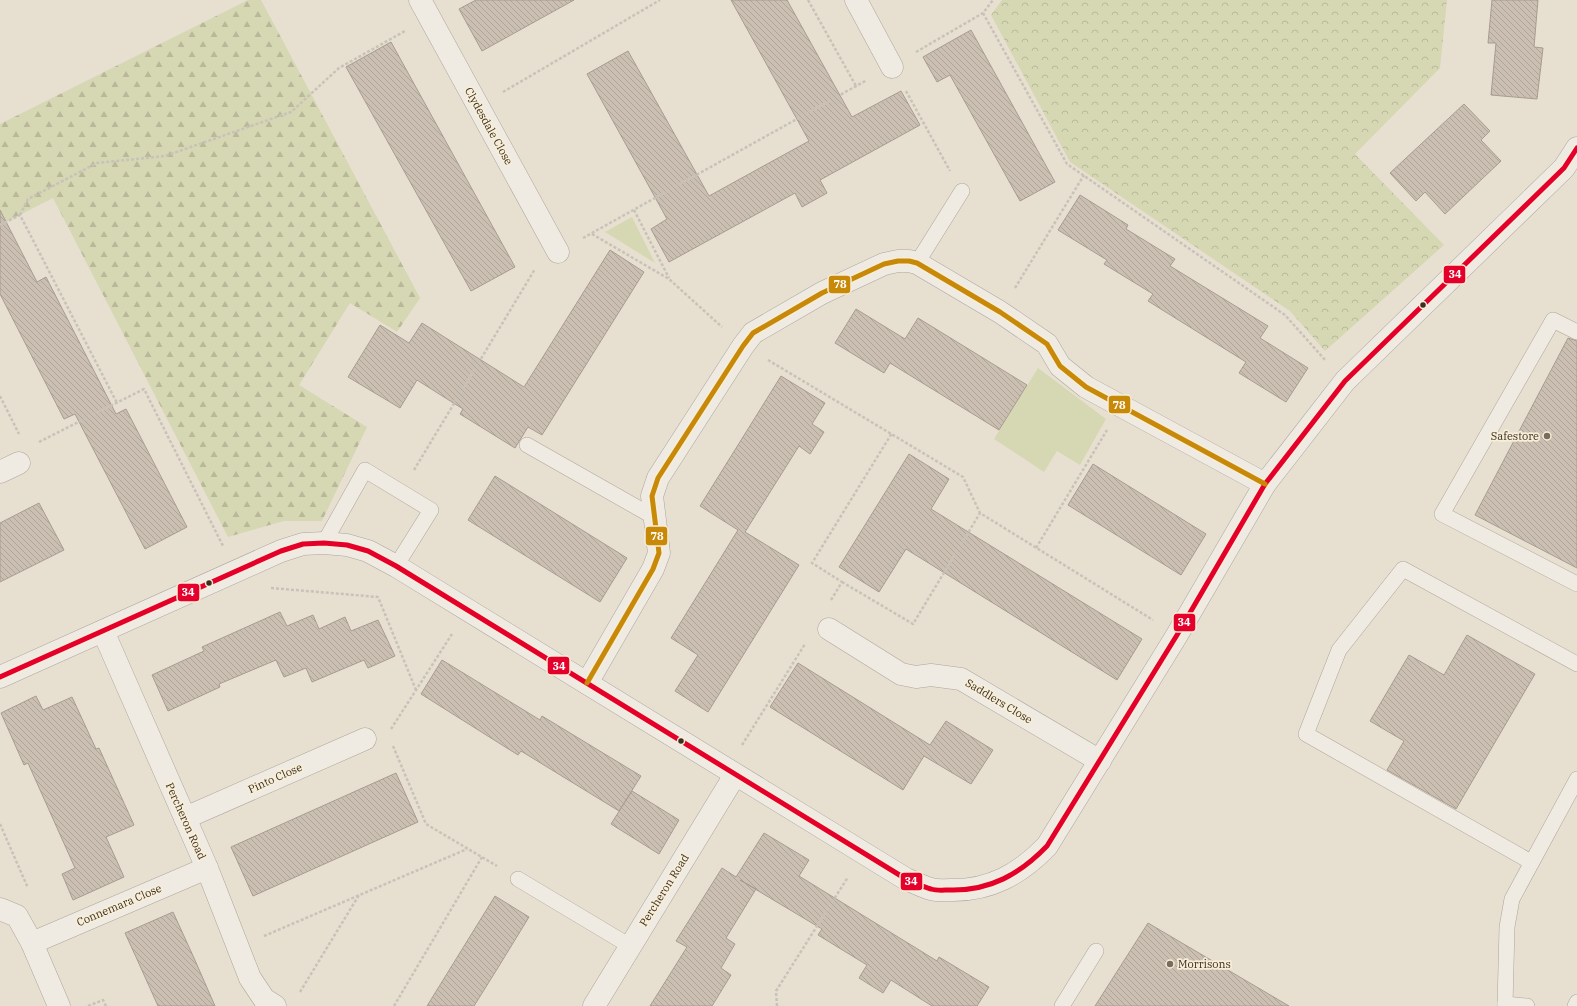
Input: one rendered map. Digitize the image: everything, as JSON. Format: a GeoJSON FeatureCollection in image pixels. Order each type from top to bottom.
{"type":"FeatureCollection","features":[{"type":"Feature","properties":{"kind":"street"},"geometry":{"type":"LineString","coordinates":[[856,0],[892,67]]}},
{"type":"Feature","properties":{"kind":"street","name":"Clydesdale Close"},"geometry":{"type":"LineString","coordinates":[[424,9],[558,252]]}},
{"type":"Feature","properties":{"kind":"street"},"geometry":{"type":"LineString","coordinates":[[0,677],[281,551],[303,544],[324,543],[347,545],[368,551],[396,566],[906,879],[932,889],[959,890],[977,888],[997,882],[1015,874],[1033,860],[1047,846],[1177,635],[1265,484],[1345,381],[1564,168],[1577,148]]}},
{"type":"Feature","properties":{"kind":"street"},"geometry":{"type":"LineString","coordinates":[[587,683],[653,569],[659,553],[658,531],[654,517],[652,496],[658,478],[743,346],[753,333],[822,292],[884,264],[898,261],[917,263],[1000,312],[1047,344],[1060,366],[1086,387],[1265,484]]}},
{"type":"Feature","properties":{"kind":"street","name":"Saddlers Close"},"geometry":{"type":"LineString","coordinates":[[828,628],[900,674],[916,677],[931,675],[961,679],[1100,762]]}},
{"type":"Feature","properties":{"kind":"street","name":"Percheron Road"},"geometry":{"type":"LineString","coordinates":[[103,631],[207,868],[250,978],[264,999],[275,1006]]}},
{"type":"Feature","properties":{"kind":"street","name":"Pinto Close"},"geometry":{"type":"LineString","coordinates":[[185,818],[365,739]]}},
{"type":"Feature","properties":{"kind":"street","name":"Percheron Road"},"geometry":{"type":"LineString","coordinates":[[594,1006],[731,772]]}},
{"type":"Feature","properties":{"kind":"street","name":"Connemara Close"},"geometry":{"type":"LineString","coordinates":[[32,943],[207,868]]}},
{"type":"Feature","properties":{"kind":"street"},"geometry":{"type":"LineString","coordinates":[[0,909],[17,916],[32,943],[59,1006]]}},
{"type":"Feature","properties":{"kind":"lane"},"geometry":{"type":"LineString","coordinates":[[917,263],[962,191]]}},
{"type":"Feature","properties":{"kind":"lane"},"geometry":{"type":"LineString","coordinates":[[1577,332],[1553,320],[1442,514],[1577,584]]}},
{"type":"Feature","properties":{"kind":"lane"},"geometry":{"type":"LineString","coordinates":[[527,445],[654,517]]}},
{"type":"Feature","properties":{"kind":"lane"},"geometry":{"type":"LineString","coordinates":[[324,543],[365,470],[431,510],[396,566]]}},
{"type":"Feature","properties":{"kind":"lane"},"geometry":{"type":"LineString","coordinates":[[1532,862],[1306,734],[1339,650],[1403,569],[1577,664]]}},
{"type":"Feature","properties":{"kind":"lane"},"geometry":{"type":"LineString","coordinates":[[1527,1006],[1505,1005],[1506,927],[1512,899],[1577,779]]}},
{"type":"Feature","properties":{"kind":"lane"},"geometry":{"type":"LineString","coordinates":[[518,879],[630,946]]}},
{"type":"Feature","properties":{"kind":"lane"},"geometry":{"type":"LineString","coordinates":[[1062,1006],[1096,951]]}},
{"type":"Feature","properties":{"kind":"lane"},"geometry":{"type":"LineString","coordinates":[[1575,1006],[1577,1002]]}},
{"type":"Feature","properties":{"kind":"path"},"geometry":{"type":"LineString","coordinates":[[478,107],[660,0]]}},
{"type":"Feature","properties":{"kind":"path"},"geometry":{"type":"LineString","coordinates":[[808,0],[856,86]]}},
{"type":"Feature","properties":{"kind":"path"},"geometry":{"type":"LineString","coordinates":[[401,492],[537,267],[558,252],[892,67],[983,13],[993,0]]}},
{"type":"Feature","properties":{"kind":"path"},"geometry":{"type":"LineString","coordinates":[[0,225],[20,215],[28,199],[97,163],[165,156],[291,112],[339,68],[424,9]]}},
{"type":"Feature","properties":{"kind":"path"},"geometry":{"type":"LineString","coordinates":[[983,13],[1067,164],[1285,315],[1345,381]]}},
{"type":"Feature","properties":{"kind":"path"},"geometry":{"type":"LineString","coordinates":[[892,67],[962,191]]}},
{"type":"Feature","properties":{"kind":"path"},"geometry":{"type":"LineString","coordinates":[[1000,312],[1084,175]]}},
{"type":"Feature","properties":{"kind":"path"},"geometry":{"type":"LineString","coordinates":[[634,210],[669,279]]}},
{"type":"Feature","properties":{"kind":"path"},"geometry":{"type":"LineString","coordinates":[[20,215],[117,403]]}},
{"type":"Feature","properties":{"kind":"path"},"geometry":{"type":"LineString","coordinates":[[591,234],[669,279],[743,346],[892,433],[963,477],[980,513],[1177,635]]}},
{"type":"Feature","properties":{"kind":"path"},"geometry":{"type":"LineString","coordinates":[[0,396],[15,461],[144,389],[242,586],[378,597],[416,690]]}},
{"type":"Feature","properties":{"kind":"path"},"geometry":{"type":"LineString","coordinates":[[1036,548],[1121,407]]}},
{"type":"Feature","properties":{"kind":"path"},"geometry":{"type":"LineString","coordinates":[[892,433],[812,563],[913,624],[980,513]]}},
{"type":"Feature","properties":{"kind":"path"},"geometry":{"type":"LineString","coordinates":[[830,602],[842,582]]}},
{"type":"Feature","properties":{"kind":"path"},"geometry":{"type":"LineString","coordinates":[[388,734],[468,610]]}},
{"type":"Feature","properties":{"kind":"path"},"geometry":{"type":"LineString","coordinates":[[731,772],[806,642]]}},
{"type":"Feature","properties":{"kind":"path"},"geometry":{"type":"LineString","coordinates":[[391,741],[426,824],[518,879]]}},
{"type":"Feature","properties":{"kind":"path"},"geometry":{"type":"LineString","coordinates":[[0,824],[30,894]]}},
{"type":"Feature","properties":{"kind":"path"},"geometry":{"type":"LineString","coordinates":[[237,947],[467,849]]}},
{"type":"Feature","properties":{"kind":"path"},"geometry":{"type":"LineString","coordinates":[[778,1006],[776,991],[863,853]]}},
{"type":"Feature","properties":{"kind":"path"},"geometry":{"type":"LineString","coordinates":[[394,1006],[482,857]]}},
{"type":"Feature","properties":{"kind":"path"},"geometry":{"type":"LineString","coordinates":[[299,993],[359,895]]}},
{"type":"Feature","properties":{"kind":"path"},"geometry":{"type":"LineString","coordinates":[[88,1006],[104,1000],[106,1006]]}},
{"type":"Feature","properties":{"kind":"green space"},"geometry":{"type":"Polygon","coordinates":[[[248,0],[261,0],[420,298],[397,332],[350,303],[299,385],[367,427],[322,521],[284,521],[228,537],[53,198],[0,225],[0,124],[248,0]]]}},
{"type":"Feature","properties":{"kind":"green space"},"geometry":{"type":"Polygon","coordinates":[[[1002,0],[1447,0],[1440,68],[1355,154],[1444,245],[1325,351],[1290,311],[1070,162],[991,15],[1002,0]]]}},
{"type":"Feature","properties":{"kind":"green space"},"geometry":{"type":"Polygon","coordinates":[[[632,217],[655,263],[605,232],[632,217]]]}},
{"type":"Feature","properties":{"kind":"green space"},"geometry":{"type":"Polygon","coordinates":[[[1038,368],[1106,419],[1080,465],[1057,451],[1044,472],[994,439],[1038,368]]]}},
{"type":"Feature","properties":{"kind":"building"},"geometry":{"type":"Polygon","coordinates":[[[476,0],[574,0],[482,51],[459,9],[476,0]]]}},
{"type":"Feature","properties":{"kind":"building"},"geometry":{"type":"Polygon","coordinates":[[[731,0],[787,0],[852,117],[901,91],[920,125],[820,180],[827,193],[802,207],[795,193],[669,262],[651,229],[667,219],[587,74],[628,51],[709,196],[809,141],[731,0]]]}},
{"type":"Feature","properties":{"kind":"building"},"geometry":{"type":"Polygon","coordinates":[[[1492,0],[1538,0],[1534,47],[1543,48],[1537,99],[1491,95],[1496,43],[1488,43],[1492,0]]]}},
{"type":"Feature","properties":{"kind":"building"},"geometry":{"type":"Polygon","coordinates":[[[971,30],[1055,182],[1020,201],[950,75],[937,82],[923,57],[971,30]]]}},
{"type":"Feature","properties":{"kind":"building"},"geometry":{"type":"Polygon","coordinates":[[[391,42],[515,267],[471,291],[346,67],[391,42]]]}},
{"type":"Feature","properties":{"kind":"building"},"geometry":{"type":"Polygon","coordinates":[[[1464,104],[1490,131],[1481,140],[1501,161],[1445,214],[1425,192],[1416,201],[1390,173],[1464,104]]]}},
{"type":"Feature","properties":{"kind":"building"},"geometry":{"type":"Polygon","coordinates":[[[1080,195],[1128,225],[1126,229],[1175,259],[1170,266],[1268,326],[1260,338],[1308,368],[1286,402],[1239,373],[1246,362],[1148,301],[1153,294],[1104,264],[1107,260],[1058,230],[1080,195]]]}},
{"type":"Feature","properties":{"kind":"building"},"geometry":{"type":"Polygon","coordinates":[[[0,210],[37,282],[46,277],[116,414],[126,409],[187,527],[145,549],[75,414],[64,419],[0,294],[0,210]]]}},
{"type":"Feature","properties":{"kind":"building"},"geometry":{"type":"Polygon","coordinates":[[[610,250],[644,272],[542,435],[528,427],[515,448],[460,414],[463,409],[417,380],[400,408],[348,377],[380,325],[409,343],[422,323],[524,387],[610,250]]]}},
{"type":"Feature","properties":{"kind":"building"},"geometry":{"type":"Polygon","coordinates":[[[856,309],[905,339],[918,318],[1027,385],[999,430],[890,363],[884,373],[835,343],[856,309]]]}},
{"type":"Feature","properties":{"kind":"building","name":"Safestore"},"geometry":{"type":"Polygon","coordinates":[[[1568,338],[1577,341],[1577,568],[1475,515],[1568,338]]]}},
{"type":"Feature","properties":{"kind":"building"},"geometry":{"type":"Polygon","coordinates":[[[781,376],[825,403],[812,424],[824,432],[810,454],[799,446],[745,532],[799,565],[708,712],[675,691],[698,655],[671,638],[738,530],[700,506],[781,376]]]}},
{"type":"Feature","properties":{"kind":"building"},"geometry":{"type":"Polygon","coordinates":[[[909,454],[949,479],[931,509],[1142,639],[1117,680],[906,549],[879,592],[839,567],[909,454]]]}},
{"type":"Feature","properties":{"kind":"building"},"geometry":{"type":"Polygon","coordinates":[[[1093,464],[1206,534],[1181,575],[1068,505],[1093,464]]]}},
{"type":"Feature","properties":{"kind":"building"},"geometry":{"type":"Polygon","coordinates":[[[495,476],[627,558],[600,602],[468,520],[495,476]]]}},
{"type":"Feature","properties":{"kind":"building"},"geometry":{"type":"Polygon","coordinates":[[[39,503],[64,550],[0,582],[0,523],[39,503]]]}},
{"type":"Feature","properties":{"kind":"building"},"geometry":{"type":"Polygon","coordinates":[[[280,612],[287,626],[313,615],[319,629],[345,617],[351,631],[378,620],[395,656],[368,668],[364,660],[312,682],[306,668],[284,677],[276,660],[219,684],[220,687],[168,711],[152,675],[204,651],[202,647],[280,612]]]}},
{"type":"Feature","properties":{"kind":"building"},"geometry":{"type":"Polygon","coordinates":[[[1467,635],[1535,674],[1456,809],[1387,770],[1404,741],[1370,721],[1409,655],[1444,675],[1467,635]]]}},
{"type":"Feature","properties":{"kind":"building"},"geometry":{"type":"Polygon","coordinates":[[[442,660],[540,720],[542,716],[641,776],[619,811],[521,751],[518,755],[421,694],[442,660]]]}},
{"type":"Feature","properties":{"kind":"building"},"geometry":{"type":"Polygon","coordinates":[[[798,663],[930,745],[946,721],[993,750],[971,784],[924,756],[903,790],[770,707],[798,663]]]}},
{"type":"Feature","properties":{"kind":"building"},"geometry":{"type":"Polygon","coordinates":[[[36,696],[43,710],[72,697],[96,749],[99,748],[134,825],[106,837],[124,877],[73,900],[62,874],[75,868],[28,763],[24,765],[1,713],[36,696]]]}},
{"type":"Feature","properties":{"kind":"building"},"geometry":{"type":"Polygon","coordinates":[[[396,773],[418,822],[253,896],[231,847],[396,773]]]}},
{"type":"Feature","properties":{"kind":"building"},"geometry":{"type":"Polygon","coordinates":[[[632,791],[679,820],[659,854],[611,824],[632,791]]]}},
{"type":"Feature","properties":{"kind":"building"},"geometry":{"type":"Polygon","coordinates":[[[764,833],[809,860],[799,876],[937,961],[939,957],[989,987],[977,1006],[932,1006],[891,980],[883,993],[859,978],[867,965],[818,935],[822,929],[756,889],[726,938],[735,944],[721,968],[731,975],[712,1006],[650,1006],[687,947],[676,941],[722,868],[736,877],[764,833]]]}},
{"type":"Feature","properties":{"kind":"building"},"geometry":{"type":"Polygon","coordinates":[[[495,896],[529,917],[499,966],[474,1006],[427,1006],[495,896]]]}},
{"type":"Feature","properties":{"kind":"building"},"geometry":{"type":"Polygon","coordinates":[[[173,912],[215,1006],[158,1006],[125,933],[173,912]]]}},
{"type":"Feature","properties":{"kind":"building","name":"Morrisons"},"geometry":{"type":"Polygon","coordinates":[[[1148,923],[1289,1006],[1095,1006],[1148,923]]]}},
{"type":"Feature","properties":{"kind":"transit line","name":"34"},"geometry":{"type":"LineString","coordinates":[[0,677],[281,551],[303,544],[324,543],[347,545],[368,551],[396,566],[906,879],[933,890],[965,890],[991,884],[1003,879],[1026,865],[1047,846],[1177,635],[1265,484],[1345,381],[1564,168],[1577,148]]}},
{"type":"Feature","properties":{"kind":"transit line","name":"78"},"geometry":{"type":"LineString","coordinates":[[587,683],[653,569],[659,553],[652,496],[658,478],[743,346],[753,333],[822,293],[884,264],[898,261],[917,263],[1000,312],[1047,344],[1060,366],[1086,387],[1265,484]]}},
{"type":"Feature","properties":{"kind":"place","name":"Safestore"},"geometry":{"type":"Point","coordinates":[1547,436]}},
{"type":"Feature","properties":{"kind":"place","name":"Morrisons"},"geometry":{"type":"Point","coordinates":[1170,964]}}]}
